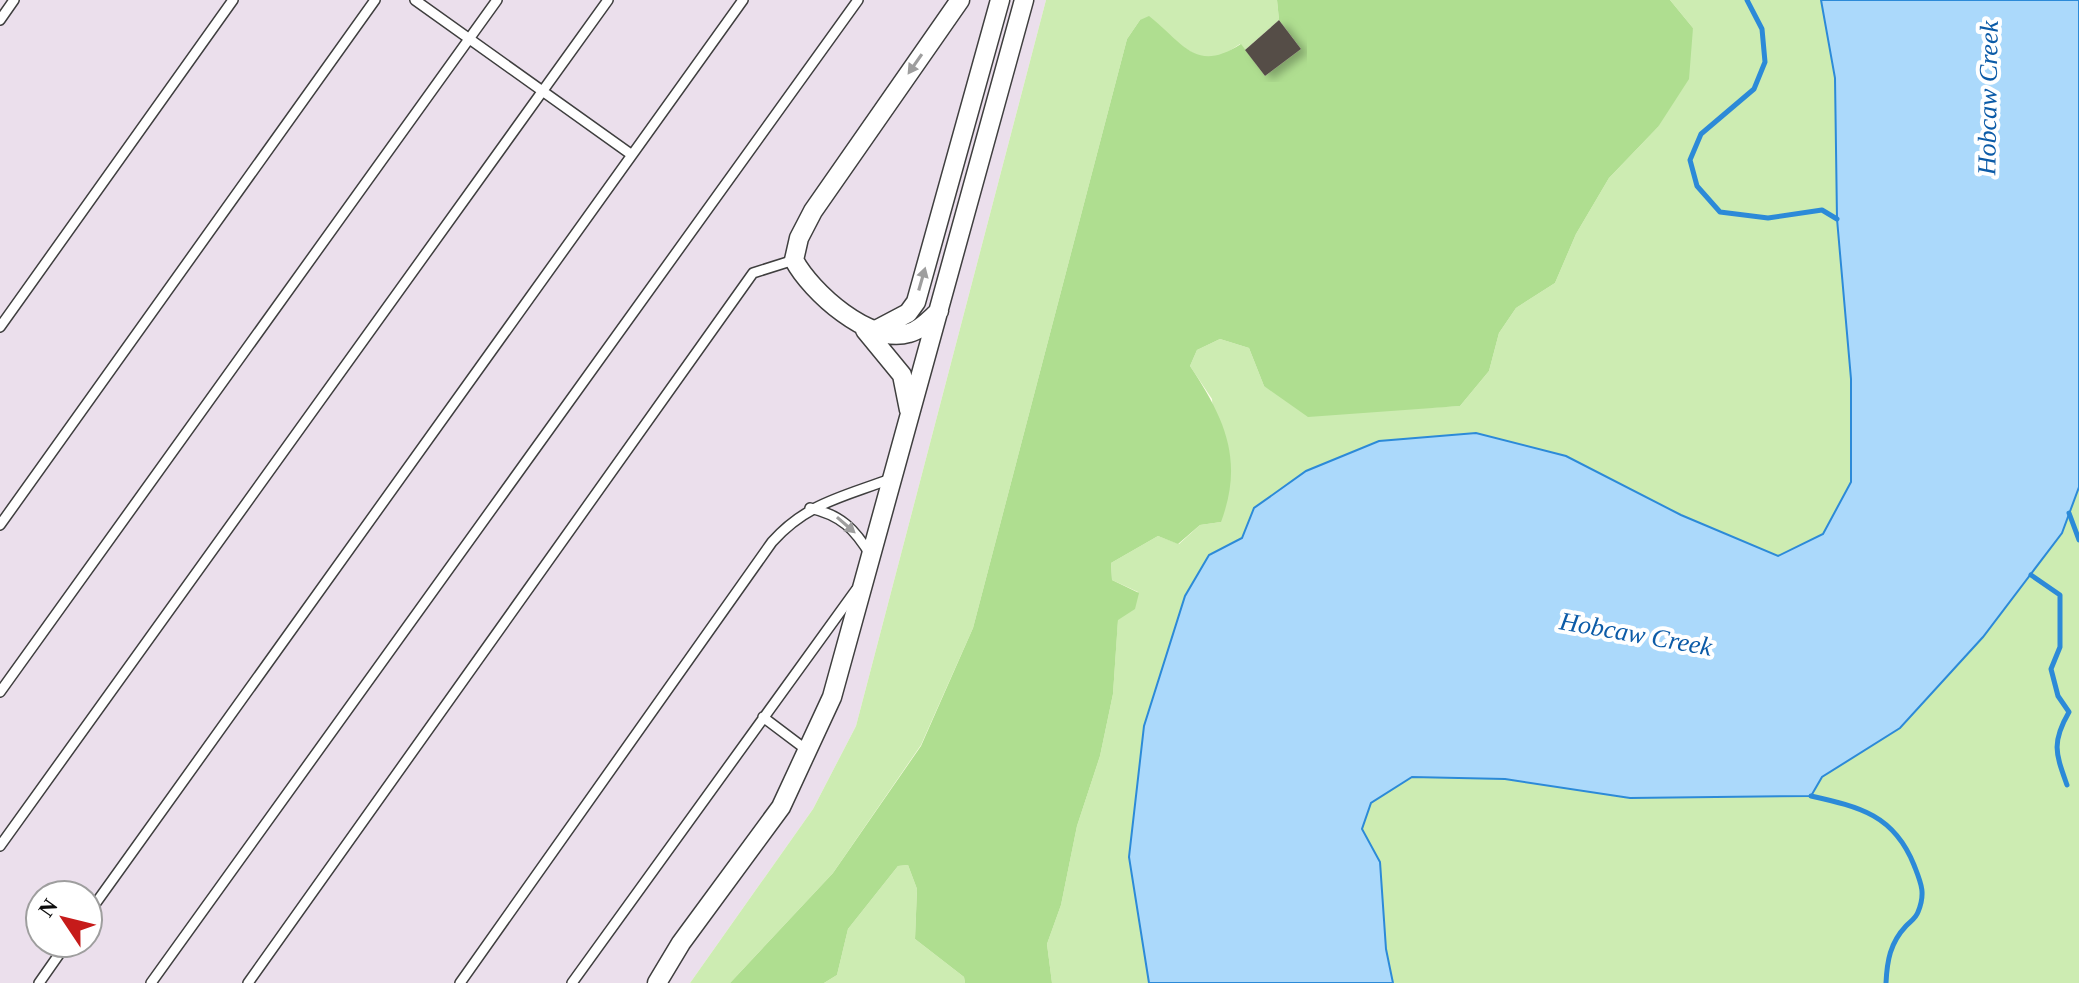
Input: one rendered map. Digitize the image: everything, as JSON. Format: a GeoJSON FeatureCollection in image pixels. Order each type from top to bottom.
{"type":"FeatureCollection","features":[{"type":"Feature","properties":{"kind":"street"},"geometry":{"type":"LineString","coordinates":[[940,310],[919,329],[907,334],[872,332],[812,288],[794,260],[799,238],[813,211],[960,0]]}},
{"type":"Feature","properties":{"kind":"street"},"geometry":{"type":"LineString","coordinates":[[872,332],[908,313],[916,302],[1000,0]]}},
{"type":"Feature","properties":{"kind":"street"},"geometry":{"type":"LineString","coordinates":[[657,983],[681,943],[781,807],[832,697],[1024,0]]}},
{"type":"Feature","properties":{"kind":"street"},"geometry":{"type":"LineString","coordinates":[[853,317],[902,375],[910,417]]}},
{"type":"Feature","properties":{"kind":"lane"},"geometry":{"type":"LineString","coordinates":[[0,20],[14,0]]}},
{"type":"Feature","properties":{"kind":"lane"},"geometry":{"type":"LineString","coordinates":[[0,327],[233,0]]}},
{"type":"Feature","properties":{"kind":"lane"},"geometry":{"type":"LineString","coordinates":[[0,525],[375,0]]}},
{"type":"Feature","properties":{"kind":"lane"},"geometry":{"type":"LineString","coordinates":[[415,0],[632,155]]}},
{"type":"Feature","properties":{"kind":"lane"},"geometry":{"type":"LineString","coordinates":[[0,692],[497,0]]}},
{"type":"Feature","properties":{"kind":"lane"},"geometry":{"type":"LineString","coordinates":[[0,846],[608,0]]}},
{"type":"Feature","properties":{"kind":"lane"},"geometry":{"type":"LineString","coordinates":[[104,892],[743,0]]}},
{"type":"Feature","properties":{"kind":"lane"},"geometry":{"type":"LineString","coordinates":[[151,983],[858,0]]}},
{"type":"Feature","properties":{"kind":"lane"},"geometry":{"type":"LineString","coordinates":[[248,983],[753,273],[794,260]]}},
{"type":"Feature","properties":{"kind":"lane"},"geometry":{"type":"LineString","coordinates":[[460,983],[772,542],[793,519],[810,508],[893,478]]}},
{"type":"Feature","properties":{"kind":"lane"},"geometry":{"type":"LineString","coordinates":[[810,508],[833,513],[853,529],[871,557]]}},
{"type":"Feature","properties":{"kind":"lane"},"geometry":{"type":"LineString","coordinates":[[572,983],[865,578]]}},
{"type":"Feature","properties":{"kind":"lane"},"geometry":{"type":"LineString","coordinates":[[763,717],[809,751]]}},
{"type":"Feature","properties":{"kind":"lane"},"geometry":{"type":"LineString","coordinates":[[39,983],[56,959]]}},
{"type":"Feature","properties":{"kind":"shaded area"},"geometry":{"type":"Polygon","coordinates":[[[0,0],[1046,0],[856,726],[813,809],[690,983],[0,983],[0,0]]]}},
{"type":"Feature","properties":{"kind":"green space"},"geometry":{"type":"Polygon","coordinates":[[[1046,0],[1277,0],[1279,20],[1245,50],[1240,44],[1220,57],[1201,58],[1140,20],[1127,39],[973,628],[921,745],[833,873],[730,983],[690,983],[813,809],[856,726],[1046,0]]]}},
{"type":"Feature","properties":{"kind":"green space"},"geometry":{"type":"Polygon","coordinates":[[[1277,0],[1670,0],[1693,28],[1689,79],[1658,127],[1609,178],[1576,234],[1555,283],[1516,308],[1499,333],[1489,371],[1460,406],[1308,417],[1264,386],[1249,348],[1220,339],[1197,350],[1190,366],[1221,422],[1231,459],[1228,500],[1221,522],[1200,525],[1178,544],[1158,536],[1111,563],[1112,580],[1139,593],[1135,609],[1118,620],[1113,694],[1100,756],[1077,826],[1061,905],[1047,944],[1052,983],[965,983],[964,977],[915,939],[917,889],[908,865],[898,866],[848,929],[837,975],[824,983],[730,983],[833,873],[921,746],[973,628],[1127,39],[1140,20],[1149,16],[1182,45],[1202,56],[1226,52],[1241,44],[1265,76],[1301,49],[1279,20],[1277,0]]]}},
{"type":"Feature","properties":{"kind":"green space"},"geometry":{"type":"Polygon","coordinates":[[[1670,0],[1821,0],[1835,78],[1837,219],[1851,379],[1851,482],[1823,535],[1778,556],[1681,515],[1254,508],[1242,538],[1208,555],[1129,857],[1149,983],[1052,983],[1047,944],[1061,905],[1077,826],[1100,756],[1113,694],[1118,619],[1138,592],[1112,580],[1111,563],[1158,536],[1179,544],[1200,525],[1221,522],[1212,399],[1190,366],[1197,350],[1220,339],[1249,348],[1264,386],[1386,410],[1460,406],[1489,371],[1499,333],[1516,308],[1555,283],[1576,234],[1609,178],[1658,127],[1693,28],[1670,0]]]}},
{"type":"Feature","properties":{"kind":"green space"},"geometry":{"type":"Polygon","coordinates":[[[2079,487],[2079,983],[1393,983],[1362,829],[1371,803],[1412,777],[1505,779],[1630,798],[1811,796],[1822,777],[1900,728],[1983,637],[2062,533],[2079,487]]]}},
{"type":"Feature","properties":{"kind":"green space"},"geometry":{"type":"Polygon","coordinates":[[[908,865],[917,889],[915,939],[964,977],[965,983],[824,983],[837,975],[848,929],[898,866],[908,865]]]}},
{"type":"Feature","properties":{"kind":"water","name":"Hobcaw Creek"},"geometry":{"type":"Polygon","coordinates":[[[1821,0],[2079,0],[2079,487],[2062,533],[1983,637],[1900,728],[1822,777],[1811,796],[1630,798],[1505,779],[1412,777],[1371,803],[1362,829],[1380,862],[1386,949],[1393,983],[1149,983],[1129,857],[1144,726],[1185,596],[1209,555],[1242,538],[1254,508],[1306,471],[1379,441],[1476,433],[1566,456],[1681,515],[1778,556],[1823,534],[1851,482],[1851,379],[1837,219],[1835,78],[1821,0]]]}},
{"type":"Feature","properties":{"kind":"building"},"geometry":{"type":"Polygon","coordinates":[[[1279,20],[1301,49],[1265,76],[1245,50],[1279,20]]]}},
{"type":"Feature","properties":{"kind":"waterway"},"geometry":{"type":"LineString","coordinates":[[1747,0],[1762,29],[1765,62],[1754,89],[1701,134],[1690,160],[1697,186],[1720,212],[1768,218],[1822,210],[1837,219]]}},
{"type":"Feature","properties":{"kind":"waterway"},"geometry":{"type":"LineString","coordinates":[[2069,513],[2079,540]]}},
{"type":"Feature","properties":{"kind":"waterway"},"geometry":{"type":"LineString","coordinates":[[2031,575],[2060,595],[2060,647],[2051,669],[2058,696],[2069,712],[2057,748],[2067,785]]}},
{"type":"Feature","properties":{"kind":"waterway"},"geometry":{"type":"LineString","coordinates":[[1811,796],[1860,809],[1886,824],[1906,848],[1919,877],[1922,899],[1916,916],[1893,946],[1886,983]]}}]}
